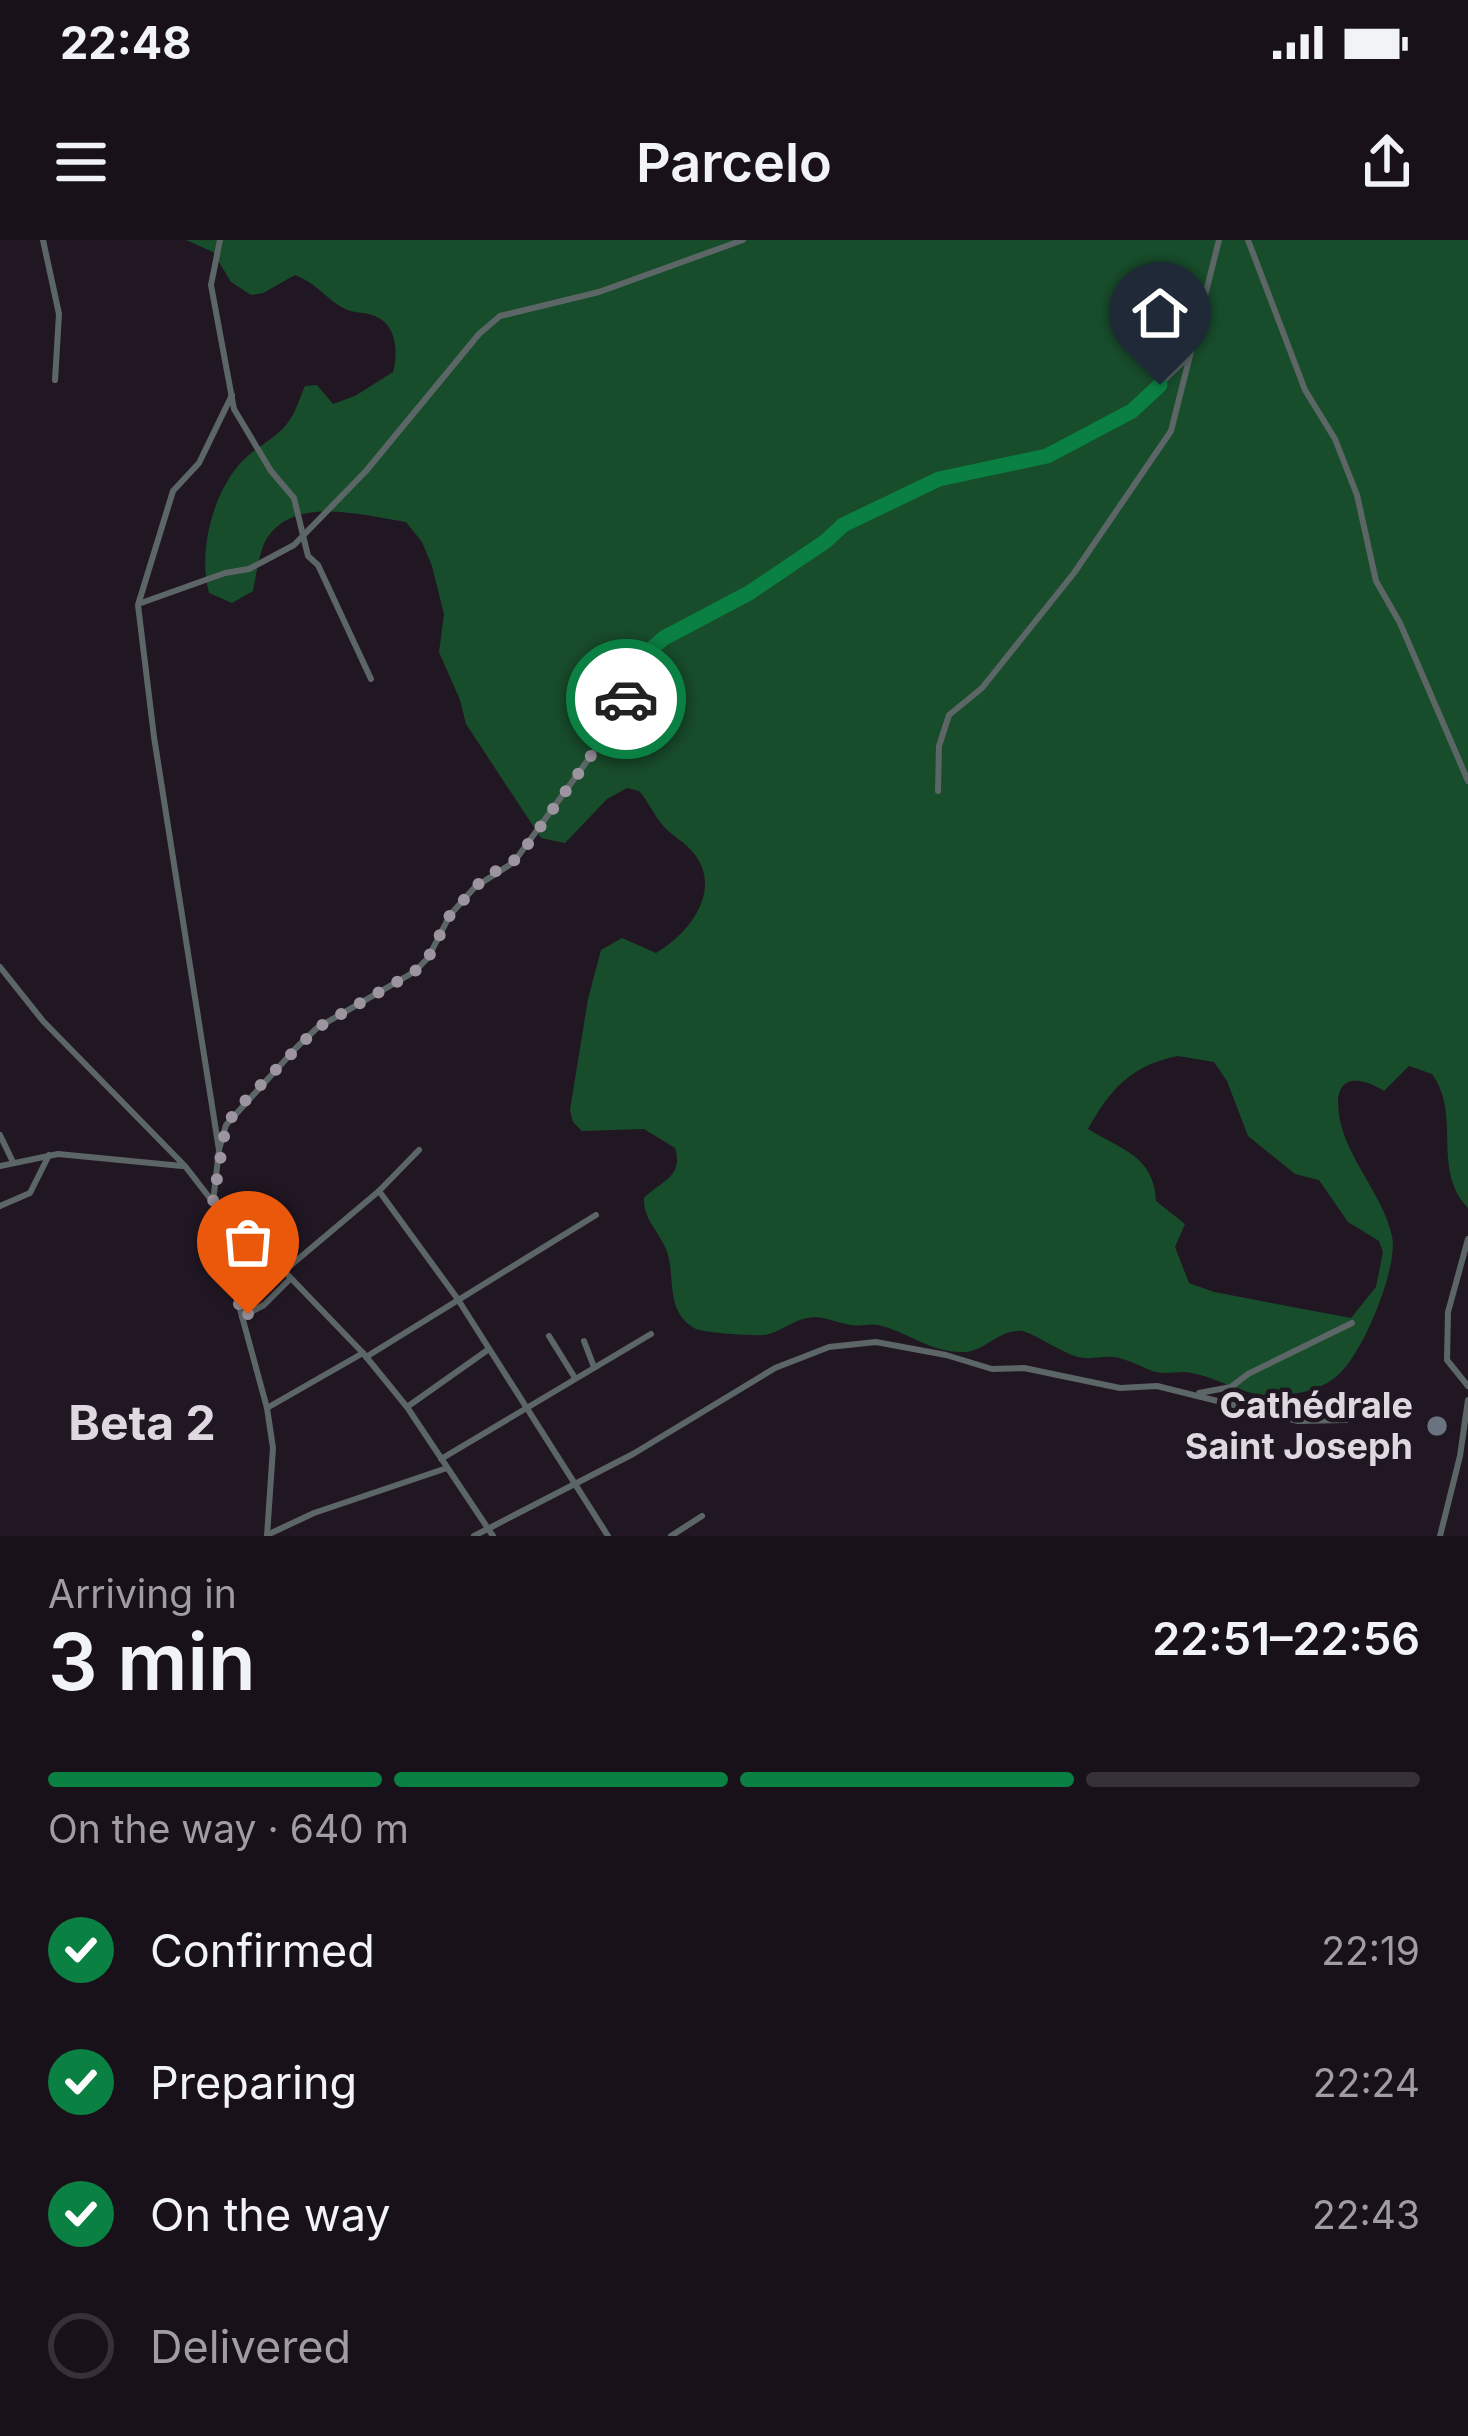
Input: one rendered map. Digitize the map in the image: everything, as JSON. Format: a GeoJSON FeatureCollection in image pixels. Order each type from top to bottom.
{"type":"FeatureCollection","features":[{"type":"Feature","properties":{"kind":"street"},"geometry":{"type":"LineString","coordinates":[[43,240],[59,314],[55,380]]}},
{"type":"Feature","properties":{"kind":"street"},"geometry":{"type":"LineString","coordinates":[[220,240],[211,285],[234,409],[271,472],[295,498],[308,556],[318,565],[371,679]]}},
{"type":"Feature","properties":{"kind":"street"},"geometry":{"type":"LineString","coordinates":[[138,605],[249,569],[294,545],[366,471],[479,334],[500,316],[599,292],[743,240]]}},
{"type":"Feature","properties":{"kind":"street"},"geometry":{"type":"LineString","coordinates":[[938,791],[939,746],[949,715],[982,688],[1074,573],[1171,430],[1219,240]]}},
{"type":"Feature","properties":{"kind":"street"},"geometry":{"type":"LineString","coordinates":[[1248,240],[1305,390],[1335,439],[1358,495],[1376,581],[1400,623],[1468,781]]}},
{"type":"Feature","properties":{"kind":"street"},"geometry":{"type":"LineString","coordinates":[[213,1202],[219,1150],[226,1125],[239,1107],[317,1028],[414,972],[428,958],[450,915],[475,887],[514,862],[598,746],[628,695],[642,657],[664,638],[749,593],[843,525],[939,479],[1047,456],[1132,411],[1186,359]]}},
{"type":"Feature","properties":{"kind":"street"},"geometry":{"type":"LineString","coordinates":[[219,1150],[138,605],[173,491],[199,463],[232,395]]}},
{"type":"Feature","properties":{"kind":"street"},"geometry":{"type":"LineString","coordinates":[[0,967],[43,1021],[185,1166],[226,1219],[284,1271],[364,1355],[406,1407],[490,1532]]}},
{"type":"Feature","properties":{"kind":"street"},"geometry":{"type":"LineString","coordinates":[[0,1135],[13,1162]]}},
{"type":"Feature","properties":{"kind":"street"},"geometry":{"type":"LineString","coordinates":[[284,1271],[379,1191],[418,1150]]}},
{"type":"Feature","properties":{"kind":"street"},"geometry":{"type":"LineString","coordinates":[[0,1166],[49,1155],[110,1156],[185,1166]]}},
{"type":"Feature","properties":{"kind":"street"},"geometry":{"type":"LineString","coordinates":[[0,1206],[31,1193],[49,1155]]}},
{"type":"Feature","properties":{"kind":"street"},"geometry":{"type":"LineString","coordinates":[[379,1191],[457,1298],[608,1536]]}},
{"type":"Feature","properties":{"kind":"street"},"geometry":{"type":"LineString","coordinates":[[267,1408],[596,1215]]}},
{"type":"Feature","properties":{"kind":"street"},"geometry":{"type":"LineString","coordinates":[[226,1219],[234,1287],[273,1448],[267,1535],[314,1513],[447,1468]]}},
{"type":"Feature","properties":{"kind":"street"},"geometry":{"type":"LineString","coordinates":[[1468,1240],[1448,1312],[1447,1360],[1468,1385]]}},
{"type":"Feature","properties":{"kind":"street"},"geometry":{"type":"LineString","coordinates":[[242,1318],[264,1306],[291,1278]]}},
{"type":"Feature","properties":{"kind":"street"},"geometry":{"type":"LineString","coordinates":[[1195,1394],[1231,1387],[1352,1323]]}},
{"type":"Feature","properties":{"kind":"street"},"geometry":{"type":"LineString","coordinates":[[442,1459],[651,1334]]}},
{"type":"Feature","properties":{"kind":"street"},"geometry":{"type":"LineString","coordinates":[[549,1336],[552,1349],[575,1378]]}},
{"type":"Feature","properties":{"kind":"street"},"geometry":{"type":"LineString","coordinates":[[584,1341],[594,1367]]}},
{"type":"Feature","properties":{"kind":"street"},"geometry":{"type":"LineString","coordinates":[[474,1536],[490,1532],[633,1454],[776,1368],[852,1343],[876,1342],[946,1355],[992,1370],[1024,1369],[1120,1388],[1157,1386],[1298,1420],[1346,1420]]}},
{"type":"Feature","properties":{"kind":"street"},"geometry":{"type":"LineString","coordinates":[[406,1407],[488,1348]]}},
{"type":"Feature","properties":{"kind":"street"},"geometry":{"type":"LineString","coordinates":[[1440,1536],[1468,1400]]}},
{"type":"Feature","properties":{"kind":"street"},"geometry":{"type":"LineString","coordinates":[[671,1536],[702,1516]]}},
{"type":"Feature","properties":{"kind":"green space"},"geometry":{"type":"Polygon","coordinates":[[[186,240],[1468,240],[1468,1208],[1451,1176],[1445,1107],[1432,1074],[1409,1066],[1384,1091],[1362,1081],[1343,1086],[1338,1102],[1345,1137],[1387,1219],[1393,1250],[1377,1310],[1358,1349],[1338,1375],[1310,1390],[1267,1396],[1192,1373],[1156,1372],[1120,1358],[1078,1357],[1022,1331],[964,1352],[941,1349],[878,1325],[819,1318],[802,1319],[760,1335],[707,1331],[685,1321],[675,1304],[668,1255],[646,1214],[644,1198],[674,1172],[675,1148],[644,1129],[582,1131],[570,1110],[601,950],[622,938],[656,953],[682,933],[704,893],[700,864],[664,827],[639,791],[627,788],[607,799],[565,843],[541,838],[466,724],[439,652],[444,614],[432,566],[422,542],[406,522],[328,512],[291,518],[264,544],[253,591],[232,603],[209,593],[206,543],[221,493],[238,466],[284,427],[305,386],[317,385],[333,404],[393,372],[396,355],[391,331],[380,319],[343,308],[295,275],[251,295],[231,282],[213,252],[186,240]],[[1178,1056],[1148,1066],[1114,1091],[1088,1129],[1143,1164],[1156,1201],[1185,1224],[1175,1247],[1189,1283],[1351,1318],[1376,1287],[1383,1252],[1379,1241],[1348,1222],[1319,1180],[1295,1174],[1248,1136],[1227,1081],[1214,1062],[1178,1056]]]}},
{"type":"Feature","properties":{"kind":"way so far"},"geometry":{"type":"LineString","coordinates":[[248,1314],[242,1318],[234,1287],[226,1219],[213,1202],[226,1125],[317,1028],[414,972],[428,958],[450,915],[484,878],[518,858],[626,699]]}},
{"type":"Feature","properties":{"kind":"place","name":"Cathédrale Saint Joseph"},"geometry":{"type":"Point","coordinates":[1437,1426]}},
{"type":"Feature","properties":{"kind":"district","name":"Beta 2"},"geometry":{"type":"Point","coordinates":[142,1422]}},
{"type":"Feature","properties":{"kind":"route"},"geometry":{"type":"LineString","coordinates":[[626,699],[642,657],[664,638],[749,593],[843,525],[939,479],[1047,456],[1132,411],[1160,385]]}}]}
